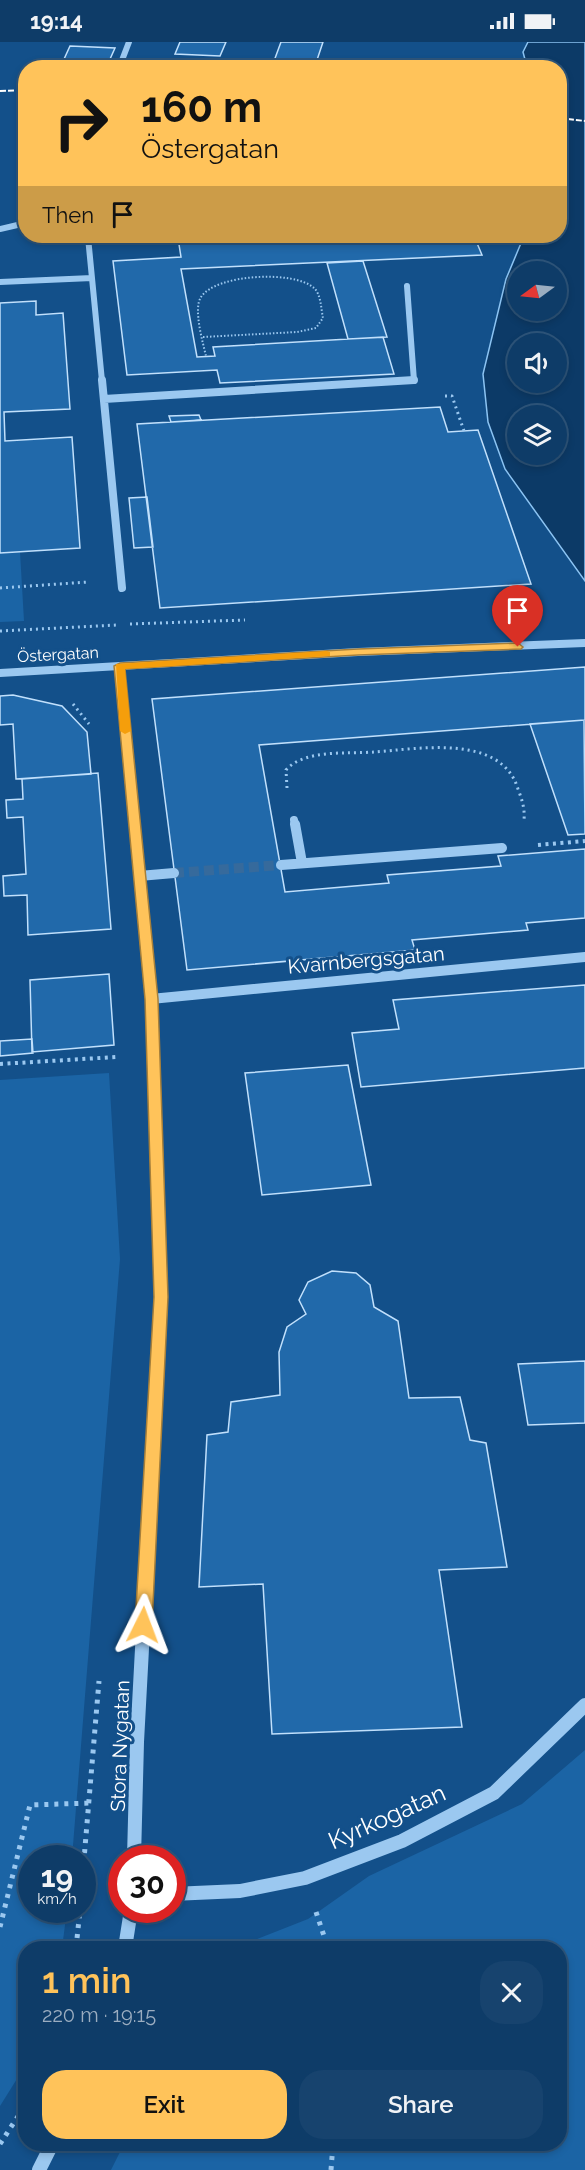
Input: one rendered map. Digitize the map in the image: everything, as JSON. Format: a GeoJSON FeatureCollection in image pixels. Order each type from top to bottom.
{"type":"FeatureCollection","features":[{"type":"Feature","properties":{"kind":"street"},"geometry":{"type":"LineString","coordinates":[[122,60],[129,42]]}},
{"type":"Feature","properties":{"kind":"street"},"geometry":{"type":"LineString","coordinates":[[0,229],[18,225]]}},
{"type":"Feature","properties":{"kind":"street"},"geometry":{"type":"LineString","coordinates":[[88,243],[122,584]]}},
{"type":"Feature","properties":{"kind":"street"},"geometry":{"type":"LineString","coordinates":[[0,282],[92,278]]}},
{"type":"Feature","properties":{"kind":"street"},"geometry":{"type":"LineString","coordinates":[[104,399],[414,381],[407,286]]}},
{"type":"Feature","properties":{"kind":"street","name":"Östergatan"},"geometry":{"type":"LineString","coordinates":[[0,673],[358,652],[585,643]]}},
{"type":"Feature","properties":{"kind":"street","name":"Stora Nygatan"},"geometry":{"type":"LineString","coordinates":[[120,666],[151,999],[161,1297],[137,1742],[134,1845]]}},
{"type":"Feature","properties":{"kind":"street"},"geometry":{"type":"LineString","coordinates":[[294,820],[302,863]]}},
{"type":"Feature","properties":{"kind":"street"},"geometry":{"type":"LineString","coordinates":[[280,865],[502,848]]}},
{"type":"Feature","properties":{"kind":"street"},"geometry":{"type":"LineString","coordinates":[[139,876],[174,873]]}},
{"type":"Feature","properties":{"kind":"street","name":"Kvarnbergsgatan"},"geometry":{"type":"LineString","coordinates":[[151,999],[585,957]]}},
{"type":"Feature","properties":{"kind":"street","name":"Kyrkogatan"},"geometry":{"type":"LineString","coordinates":[[186,1893],[240,1891],[305,1878],[402,1841],[494,1793],[585,1705]]}},
{"type":"Feature","properties":{"kind":"street"},"geometry":{"type":"LineString","coordinates":[[127,1941],[129,1923]]}},
{"type":"Feature","properties":{"kind":"street"},"geometry":{"type":"LineString","coordinates":[[39,2170],[48,2151]]}},
{"type":"Feature","properties":{"kind":"path"},"geometry":{"type":"LineString","coordinates":[[202,338],[297,332],[316,328],[323,318],[316,289],[305,281],[284,278],[232,280],[218,284],[200,298],[198,307],[202,338],[206,356]]}},
{"type":"Feature","properties":{"kind":"path"},"geometry":{"type":"LineString","coordinates":[[0,588],[122,584]]}},
{"type":"Feature","properties":{"kind":"path"},"geometry":{"type":"LineString","coordinates":[[515,585],[525,619]]}},
{"type":"Feature","properties":{"kind":"path"},"geometry":{"type":"LineString","coordinates":[[66,701],[80,711],[93,733]]}},
{"type":"Feature","properties":{"kind":"path"},"geometry":{"type":"LineString","coordinates":[[294,820],[286,770],[292,763],[301,759],[313,756],[442,747],[465,749],[486,755],[502,764],[514,775],[525,810],[524,821],[520,831],[502,848]]}},
{"type":"Feature","properties":{"kind":"path"},"geometry":{"type":"LineString","coordinates":[[571,842],[585,841]]}},
{"type":"Feature","properties":{"kind":"path"},"geometry":{"type":"LineString","coordinates":[[0,1064],[123,1056]]}},
{"type":"Feature","properties":{"kind":"path"},"geometry":{"type":"LineString","coordinates":[[0,1927],[30,1805],[90,1803]]}},
{"type":"Feature","properties":{"kind":"path"},"geometry":{"type":"LineString","coordinates":[[77,1941],[79,1923]]}},
{"type":"Feature","properties":{"kind":"path"},"geometry":{"type":"LineString","coordinates":[[0,2144],[18,2116]]}},
{"type":"Feature","properties":{"kind":"path"},"geometry":{"type":"LineString","coordinates":[[331,2170],[332,2151]]}},
{"type":"Feature","properties":{"kind":"shaded area"},"geometry":{"type":"Polygon","coordinates":[[[528,42],[585,42],[585,581],[505,469],[488,422],[483,374],[507,277],[507,321],[567,321],[567,261],[514,261],[521,243],[567,243],[567,60],[525,60],[523,52],[528,42]]]}},
{"type":"Feature","properties":{"kind":"shaded area"},"geometry":{"type":"Polygon","coordinates":[[[20,552],[24,621],[0,622],[0,553],[20,552]]]}},
{"type":"Feature","properties":{"kind":"shaded area"},"geometry":{"type":"Polygon","coordinates":[[[109,1073],[120,1259],[73,1845],[18,1845],[18,1923],[65,1923],[63,1941],[18,1941],[18,2077],[0,2106],[0,1080],[109,1073]]]}},
{"type":"Feature","properties":{"kind":"shaded area"},"geometry":{"type":"Polygon","coordinates":[[[585,1750],[585,2170],[111,2170],[120,2151],[567,2151],[567,1941],[252,1941],[308,1919],[369,1876],[522,1804],[585,1750]]]}},
{"type":"Feature","properties":{"kind":"building"},"geometry":{"type":"Polygon","coordinates":[[[180,42],[226,42],[220,56],[175,54],[180,42]]]}},
{"type":"Feature","properties":{"kind":"building"},"geometry":{"type":"Polygon","coordinates":[[[281,42],[323,42],[317,60],[274,60],[281,42]]]}},
{"type":"Feature","properties":{"kind":"building"},"geometry":{"type":"Polygon","coordinates":[[[70,46],[115,48],[110,60],[64,60],[70,46]]]}},
{"type":"Feature","properties":{"kind":"building"},"geometry":{"type":"Polygon","coordinates":[[[179,243],[477,243],[482,255],[181,269],[197,357],[215,356],[213,347],[383,337],[394,374],[220,383],[217,370],[127,375],[113,261],[181,257],[179,243]]]}},
{"type":"Feature","properties":{"kind":"building"},"geometry":{"type":"Polygon","coordinates":[[[363,261],[387,337],[348,339],[327,263],[363,261]]]}},
{"type":"Feature","properties":{"kind":"building"},"geometry":{"type":"Polygon","coordinates":[[[36,301],[36,315],[63,313],[70,409],[4,412],[5,441],[72,437],[80,548],[0,553],[0,303],[36,301]]]}},
{"type":"Feature","properties":{"kind":"building"},"geometry":{"type":"Polygon","coordinates":[[[440,407],[448,432],[478,430],[531,584],[160,608],[137,424],[440,407]]]}},
{"type":"Feature","properties":{"kind":"building"},"geometry":{"type":"Polygon","coordinates":[[[199,415],[201,420],[171,422],[169,416],[199,415]]]}},
{"type":"Feature","properties":{"kind":"building"},"geometry":{"type":"Polygon","coordinates":[[[147,497],[153,547],[134,548],[129,498],[147,497]]]}},
{"type":"Feature","properties":{"kind":"building"},"geometry":{"type":"Polygon","coordinates":[[[585,667],[585,720],[259,745],[285,892],[389,883],[387,875],[501,866],[498,856],[585,849],[585,918],[526,923],[528,930],[412,940],[415,950],[187,970],[152,699],[585,667]]]}},
{"type":"Feature","properties":{"kind":"building"},"geometry":{"type":"Polygon","coordinates":[[[13,695],[62,706],[87,732],[91,774],[16,779],[13,724],[0,725],[0,696],[13,695]]]}},
{"type":"Feature","properties":{"kind":"building"},"geometry":{"type":"Polygon","coordinates":[[[584,720],[585,834],[568,835],[530,724],[584,720]]]}},
{"type":"Feature","properties":{"kind":"building"},"geometry":{"type":"Polygon","coordinates":[[[98,773],[111,929],[28,935],[27,895],[4,896],[3,876],[26,874],[23,817],[7,818],[6,800],[23,799],[22,779],[98,773]]]}},
{"type":"Feature","properties":{"kind":"building"},"geometry":{"type":"Polygon","coordinates":[[[109,974],[114,1045],[32,1052],[30,980],[109,974]]]}},
{"type":"Feature","properties":{"kind":"building"},"geometry":{"type":"Polygon","coordinates":[[[585,985],[585,1068],[361,1087],[352,1033],[399,1029],[393,1000],[585,985]]]}},
{"type":"Feature","properties":{"kind":"building"},"geometry":{"type":"Polygon","coordinates":[[[32,1039],[33,1053],[0,1056],[0,1041],[32,1039]]]}},
{"type":"Feature","properties":{"kind":"building"},"geometry":{"type":"Polygon","coordinates":[[[348,1065],[371,1185],[262,1195],[245,1073],[348,1065]]]}},
{"type":"Feature","properties":{"kind":"building"},"geometry":{"type":"Polygon","coordinates":[[[332,1271],[356,1273],[370,1285],[374,1307],[398,1321],[409,1398],[460,1397],[470,1440],[486,1443],[507,1567],[439,1570],[462,1727],[272,1734],[263,1584],[199,1587],[207,1435],[228,1432],[231,1402],[280,1395],[279,1352],[287,1327],[306,1314],[299,1300],[308,1282],[332,1271]]]}},
{"type":"Feature","properties":{"kind":"building"},"geometry":{"type":"Polygon","coordinates":[[[585,1361],[585,1423],[528,1425],[518,1364],[585,1361]]]}},
{"type":"Feature","properties":{"kind":"tunnel"},"geometry":{"type":"LineString","coordinates":[[174,873],[281,865]]}},
{"type":"Feature","properties":{"kind":"railway"},"geometry":{"type":"LineString","coordinates":[[0,91],[18,90]]}},
{"type":"Feature","properties":{"kind":"railway"},"geometry":{"type":"LineString","coordinates":[[567,119],[585,121]]}},
{"type":"Feature","properties":{"kind":"slow traffic"},"geometry":{"type":"LineString","coordinates":[[125,731],[120,666],[326,654]]}},
{"type":"Feature","properties":{"kind":"route"},"geometry":{"type":"LineString","coordinates":[[143,1625],[161,1297],[151,999],[120,666],[358,652],[518,647]]}}]}
